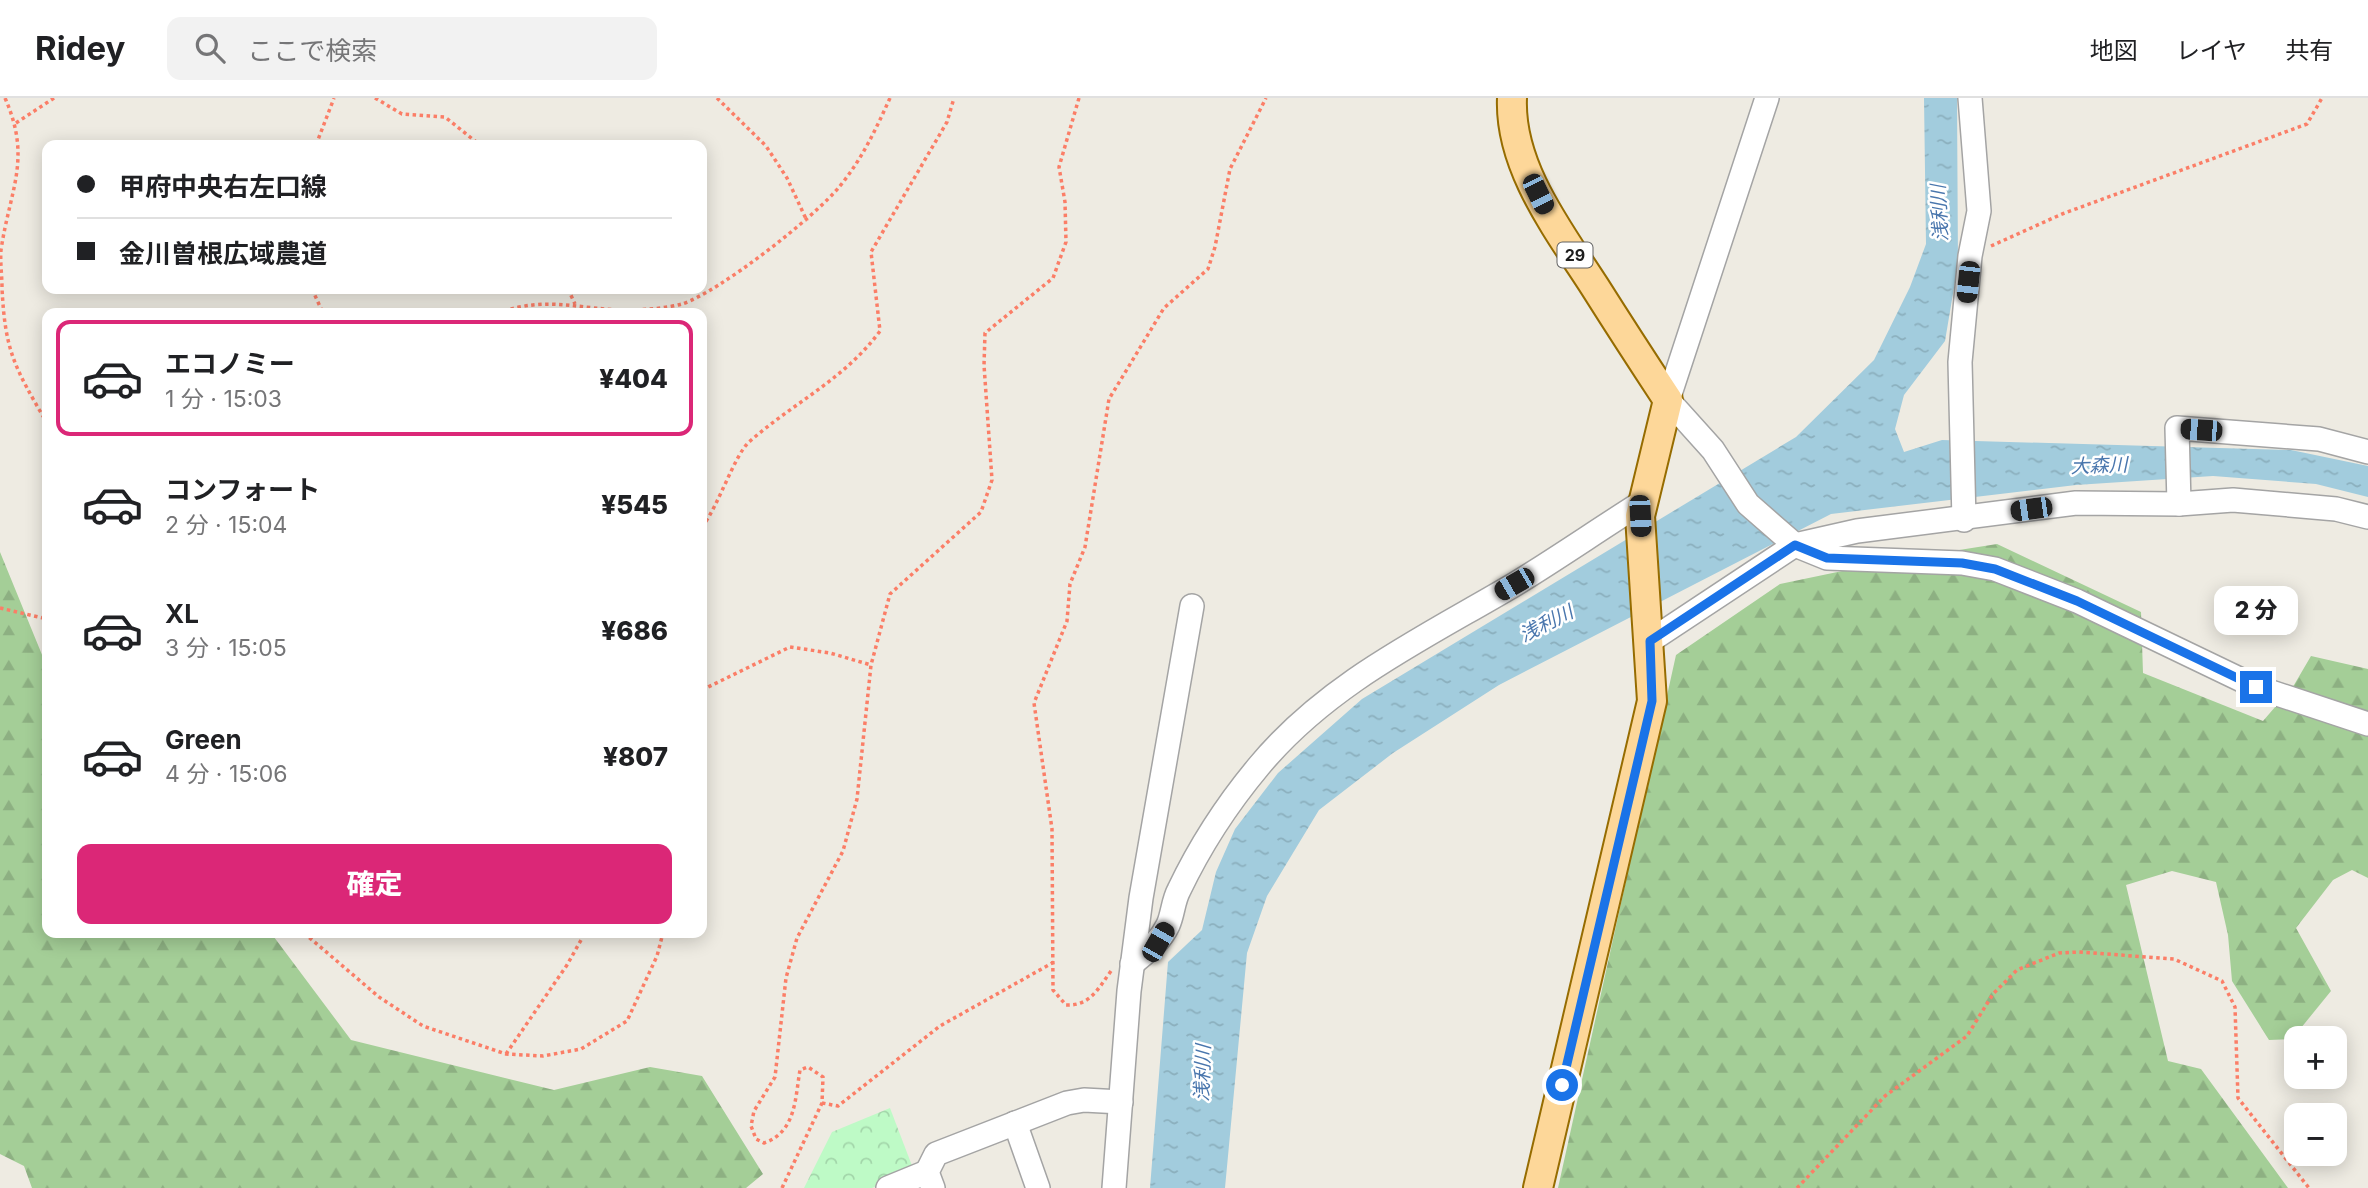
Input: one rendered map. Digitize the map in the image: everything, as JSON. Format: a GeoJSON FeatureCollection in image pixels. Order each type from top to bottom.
{"type":"FeatureCollection","features":[{"type":"Feature","properties":{"kind":"main road","name":"29"},"geometry":{"type":"LineString","coordinates":[[1512,98],[1511,114],[1519,146],[1549,214],[1668,400]]}},
{"type":"Feature","properties":{"kind":"main road"},"geometry":{"type":"LineString","coordinates":[[1538,1188],[1652,701],[1640,509],[1668,400]]}},
{"type":"Feature","properties":{"kind":"street"},"geometry":{"type":"LineString","coordinates":[[1768,98],[1668,400],[1713,450],[1748,504],[1795,545],[1827,558],[1962,563],[1995,569],[2077,601],[2256,687],[2368,724]]}},
{"type":"Feature","properties":{"kind":"street"},"geometry":{"type":"LineString","coordinates":[[1964,520],[1960,362],[1970,256],[1979,211],[1970,98]]}},
{"type":"Feature","properties":{"kind":"street"},"geometry":{"type":"LineString","coordinates":[[2179,504],[2177,428],[2319,439],[2368,452]]}},
{"type":"Feature","properties":{"kind":"street"},"geometry":{"type":"LineString","coordinates":[[1648,634],[1795,545],[1857,531],[1964,520],[2076,503],[2179,504],[2233,500],[2336,509],[2368,517]]}},
{"type":"Feature","properties":{"kind":"street"},"geometry":{"type":"LineString","coordinates":[[1132,964],[1158,942],[1168,924],[1177,892],[1216,823],[1259,765],[1308,716],[1337,691],[1387,658],[1640,509]]}},
{"type":"Feature","properties":{"kind":"street"},"geometry":{"type":"LineString","coordinates":[[1856,559],[1857,531]]}},
{"type":"Feature","properties":{"kind":"street"},"geometry":{"type":"LineString","coordinates":[[1114,1188],[1140,898],[1192,606]]}},
{"type":"Feature","properties":{"kind":"street"},"geometry":{"type":"LineString","coordinates":[[888,1188],[930,1180],[936,1154],[1015,1123],[1084,1100],[1121,1102]]}},
{"type":"Feature","properties":{"kind":"street"},"geometry":{"type":"LineString","coordinates":[[1015,1123],[1038,1188]]}},
{"type":"Feature","properties":{"kind":"path"},"geometry":{"type":"LineString","coordinates":[[5,98],[16,123],[20,151],[1,253],[4,332],[15,369],[42,415]]}},
{"type":"Feature","properties":{"kind":"path"},"geometry":{"type":"LineString","coordinates":[[16,123],[54,98]]}},
{"type":"Feature","properties":{"kind":"path"},"geometry":{"type":"LineString","coordinates":[[318,140],[334,98]]}},
{"type":"Feature","properties":{"kind":"path"},"geometry":{"type":"LineString","coordinates":[[375,98],[402,114],[445,117],[474,140]]}},
{"type":"Feature","properties":{"kind":"path"},"geometry":{"type":"LineString","coordinates":[[717,98],[766,146],[787,178],[807,221]]}},
{"type":"Feature","properties":{"kind":"path"},"geometry":{"type":"LineString","coordinates":[[707,289],[807,221],[839,187],[866,149],[890,98]]}},
{"type":"Feature","properties":{"kind":"path"},"geometry":{"type":"LineString","coordinates":[[707,520],[747,444],[848,368],[880,331],[871,251],[947,122],[954,98]]}},
{"type":"Feature","properties":{"kind":"path"},"geometry":{"type":"LineString","coordinates":[[782,1188],[822,1103],[823,1077],[816,1069],[808,1067],[800,1070],[791,1124],[773,1140],[764,1143],[756,1139],[751,1126],[752,1118],[775,1077],[786,978],[797,938],[843,851],[857,799],[871,665],[890,594],[981,512],[992,481],[984,365],[985,333],[1053,278],[1066,242],[1065,202],[1059,167],[1079,98]]}},
{"type":"Feature","properties":{"kind":"path"},"geometry":{"type":"LineString","coordinates":[[1132,964],[1111,970],[1094,994],[1078,1005],[1066,1005],[1053,990],[1052,829],[1034,703],[1067,621],[1070,584],[1085,547],[1109,399],[1164,308],[1208,269],[1215,247],[1230,169],[1266,98]]}},
{"type":"Feature","properties":{"kind":"path"},"geometry":{"type":"LineString","coordinates":[[1970,256],[2062,214],[2307,124],[2322,98]]}},
{"type":"Feature","properties":{"kind":"path"},"geometry":{"type":"LineString","coordinates":[[570,294],[575,304]]}},
{"type":"Feature","properties":{"kind":"path"},"geometry":{"type":"LineString","coordinates":[[647,308],[682,304],[699,294]]}},
{"type":"Feature","properties":{"kind":"path"},"geometry":{"type":"LineString","coordinates":[[522,308],[552,302],[611,308]]}},
{"type":"Feature","properties":{"kind":"path"},"geometry":{"type":"LineString","coordinates":[[0,608],[42,617]]}},
{"type":"Feature","properties":{"kind":"path"},"geometry":{"type":"LineString","coordinates":[[707,688],[790,647],[830,653],[871,665]]}},
{"type":"Feature","properties":{"kind":"path"},"geometry":{"type":"LineString","coordinates":[[310,938],[379,997],[423,1026],[506,1054],[543,1056],[581,1049],[627,1021],[657,956],[662,938]]}},
{"type":"Feature","properties":{"kind":"path"},"geometry":{"type":"LineString","coordinates":[[506,1054],[582,938]]}},
{"type":"Feature","properties":{"kind":"path"},"geometry":{"type":"LineString","coordinates":[[1797,1188],[1885,1096],[1967,1036],[1993,993],[2017,970],[2059,953],[2079,952],[2174,959],[2222,981],[2235,1007],[2238,1098],[2309,1188]]}},
{"type":"Feature","properties":{"kind":"path"},"geometry":{"type":"LineString","coordinates":[[822,1103],[838,1105],[940,1026],[1054,962]]}},
{"type":"Feature","properties":{"kind":"green space"},"geometry":{"type":"Polygon","coordinates":[[[1997,544],[2141,612],[2143,673],[2263,721],[2294,685],[2311,656],[2368,669],[2368,878],[2352,870],[2333,880],[2296,928],[2331,991],[2303,1026],[2284,1026],[2284,1039],[2269,1040],[2232,981],[2228,935],[2216,882],[2172,871],[2126,885],[2168,1061],[2201,1069],[2288,1188],[1558,1188],[1676,655],[1780,584],[1890,561],[1997,544]]]}},
{"type":"Feature","properties":{"kind":"green space"},"geometry":{"type":"Polygon","coordinates":[[[0,552],[42,655],[42,938],[275,938],[351,1040],[554,1090],[650,1067],[702,1076],[763,1174],[746,1188],[32,1188],[24,1166],[0,1154],[0,552]]]}},
{"type":"Feature","properties":{"kind":"green space"},"geometry":{"type":"Polygon","coordinates":[[[890,1108],[914,1171],[872,1188],[804,1188],[832,1132],[890,1108]]]}},
{"type":"Feature","properties":{"kind":"water"},"geometry":{"type":"Polygon","coordinates":[[[1924,98],[1957,98],[1958,264],[1945,341],[1904,395],[1895,429],[1904,452],[1942,440],[2291,450],[2368,466],[2368,497],[2316,484],[2213,476],[2076,485],[1831,514],[1499,685],[1393,753],[1319,810],[1267,896],[1247,953],[1225,1188],[1150,1188],[1168,962],[1202,930],[1216,872],[1235,829],[1278,773],[1362,699],[1796,437],[1874,360],[1910,287],[1926,244],[1924,98]]]}},
{"type":"Feature","properties":{"kind":"route"},"geometry":{"type":"LineString","coordinates":[[1562,1085],[1652,701],[1650,641],[1795,545],[1827,558],[1962,563],[1995,569],[2077,601],[2256,687]]}},
{"type":"Feature","properties":{"kind":"water label","name":"浅利川"},"geometry":{"type":"Point","coordinates":[1939,213]}},
{"type":"Feature","properties":{"kind":"water label","name":"大森川"},"geometry":{"type":"Point","coordinates":[2099,465]}},
{"type":"Feature","properties":{"kind":"water label","name":"浅利川"},"geometry":{"type":"Point","coordinates":[1546,623]}},
{"type":"Feature","properties":{"kind":"water label","name":"浅利川"},"geometry":{"type":"Point","coordinates":[1202,1073]}}]}
